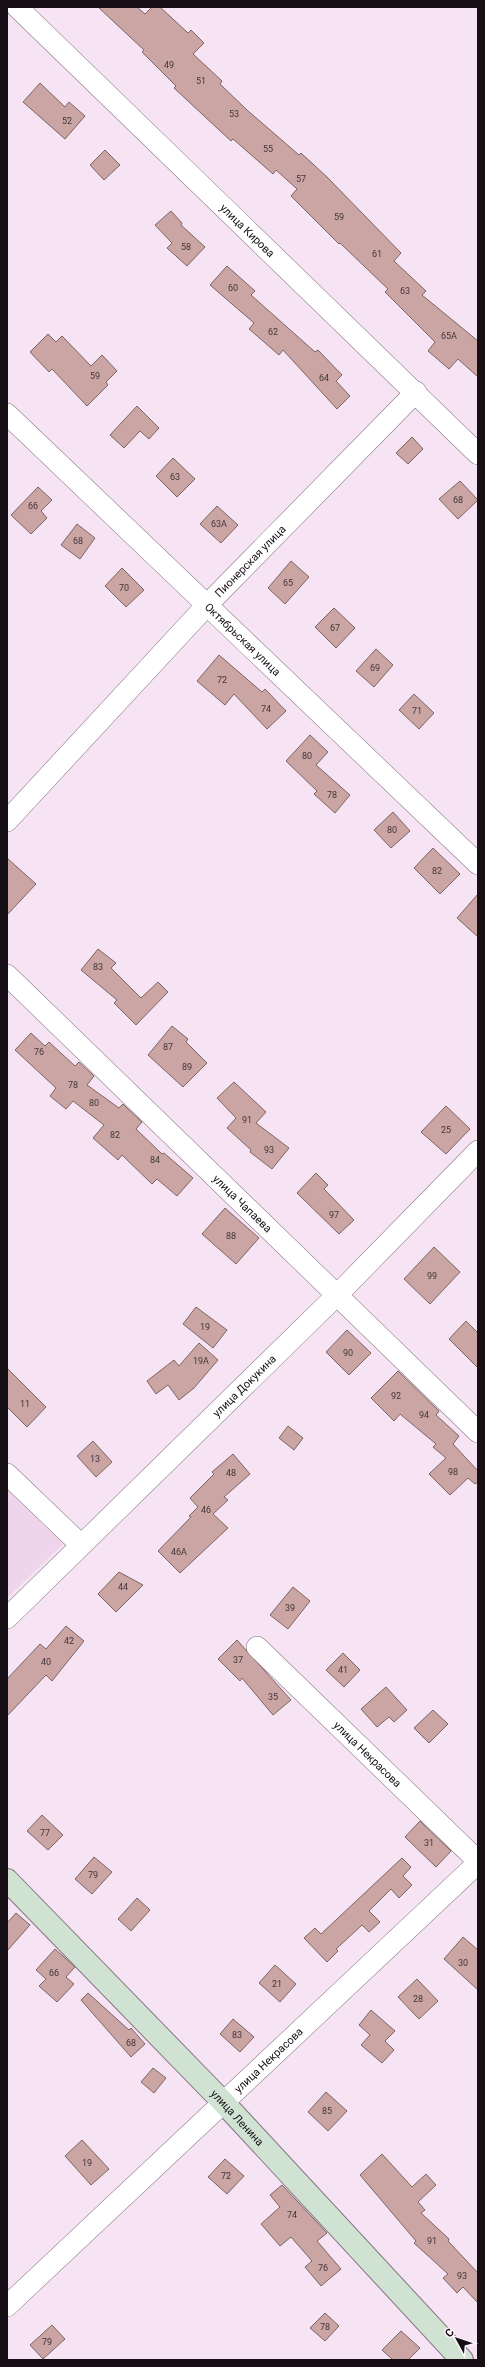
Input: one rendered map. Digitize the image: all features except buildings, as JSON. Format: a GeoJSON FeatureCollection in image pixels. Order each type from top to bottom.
{"type":"FeatureCollection","features":[{"type":"Feature","properties":{"kind":"street","name":"улица Кирова"},"geometry":{"type":"LineString","coordinates":[[18,7],[416,392],[478,454]]}},
{"type":"Feature","properties":{"kind":"street","name":"Пионерская улица"},"geometry":{"type":"LineString","coordinates":[[7,822],[208,604],[416,392]]}},
{"type":"Feature","properties":{"kind":"street","name":"Октябрьская улица"},"geometry":{"type":"LineString","coordinates":[[7,414],[208,604],[478,864]]}},
{"type":"Feature","properties":{"kind":"street","name":"улица Чапаева"},"geometry":{"type":"LineString","coordinates":[[7,975],[338,1294],[478,1432]]}},
{"type":"Feature","properties":{"kind":"street","name":"улица Докукина"},"geometry":{"type":"LineString","coordinates":[[7,1618],[338,1294],[478,1151]]}},
{"type":"Feature","properties":{"kind":"street"},"geometry":{"type":"LineString","coordinates":[[7,1474],[81,1545]]}},
{"type":"Feature","properties":{"kind":"street","name":"улица Некрасова"},"geometry":{"type":"LineString","coordinates":[[7,2306],[478,1862],[257,1647]]}},
{"type":"Feature","properties":{"kind":"street","name":"улица Ленина"},"geometry":{"type":"LineString","coordinates":[[7,1880],[223,2102],[462,2360]]}},
{"type":"Feature","properties":{"kind":"shaded area"},"geometry":{"type":"Polygon","coordinates":[[[7,1489],[63,1544],[7,1598],[7,1489]]]}}]}
